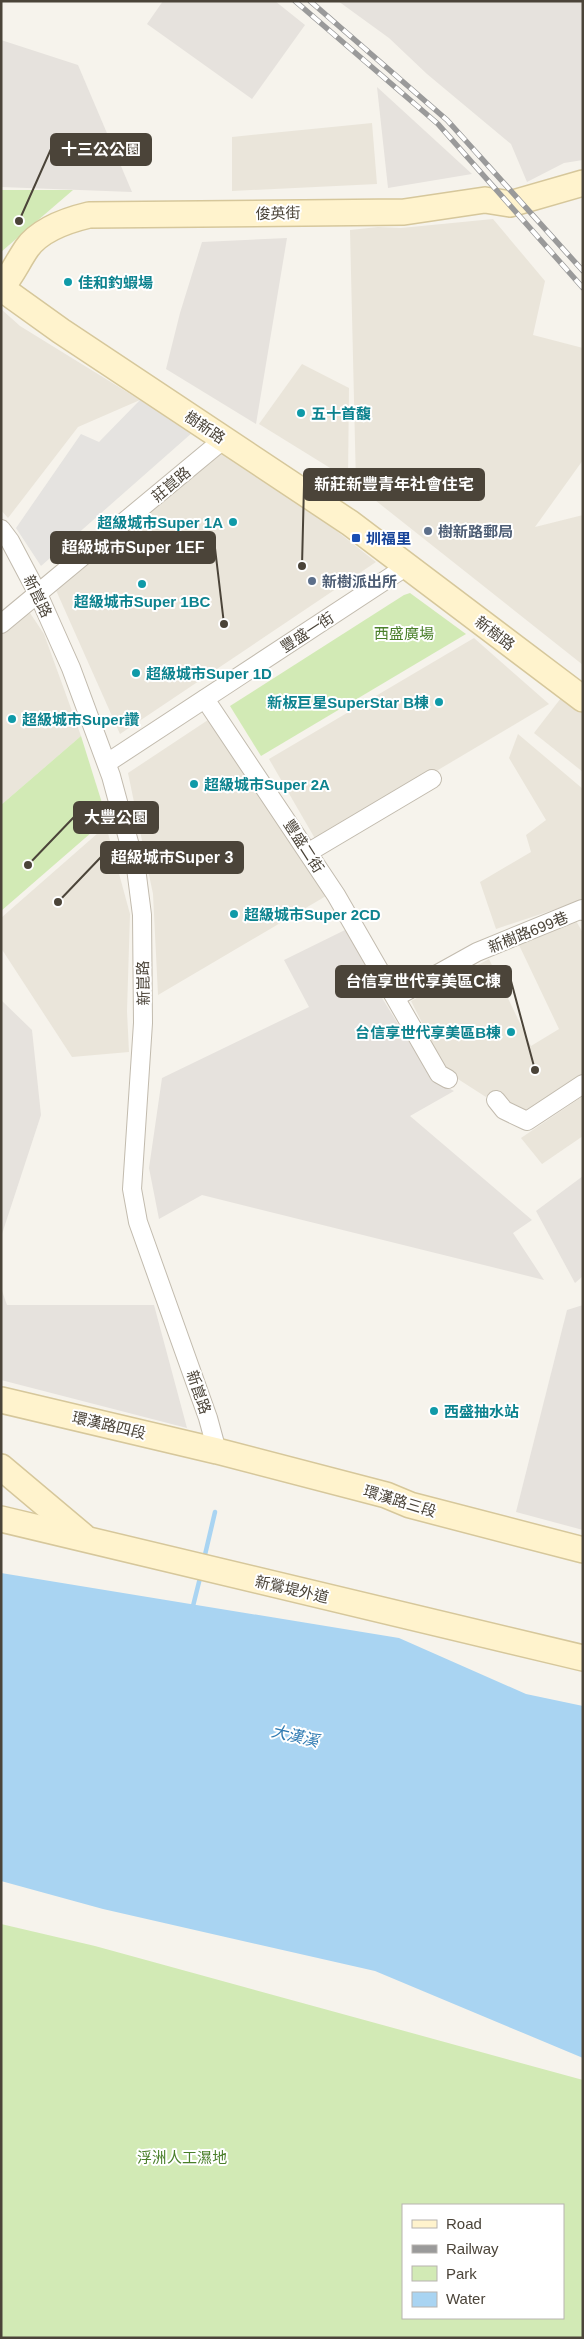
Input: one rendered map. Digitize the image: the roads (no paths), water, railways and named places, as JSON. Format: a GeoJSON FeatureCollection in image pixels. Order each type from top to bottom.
{"type":"FeatureCollection","features":[{"type":"Feature","properties":{"kind":"street","name":"俊英街"},"geometry":{"type":"LineString","coordinates":[[1,288],[13,274],[28,247],[46,232],[73,219],[89,215],[404,212],[485,200],[510,204],[583,183]]}},
{"type":"Feature","properties":{"kind":"street","name":"樹新路"},"geometry":{"type":"LineString","coordinates":[[1,288],[61,331],[350,523],[407,566]]}},
{"type":"Feature","properties":{"kind":"street","name":"莊崑路"},"geometry":{"type":"LineString","coordinates":[[1,624],[224,439]]}},
{"type":"Feature","properties":{"kind":"street","name":"新崑路"},"geometry":{"type":"LineString","coordinates":[[1,529],[10,541],[38,594],[71,668],[107,764],[136,868],[142,915],[143,1023],[132,1189],[138,1222],[199,1390],[217,1451]]}},
{"type":"Feature","properties":{"kind":"street","name":"新樹路"},"geometry":{"type":"LineString","coordinates":[[407,566],[583,698]]}},
{"type":"Feature","properties":{"kind":"street","name":"豐盛一街"},"geometry":{"type":"LineString","coordinates":[[107,764],[407,566]]}},
{"type":"Feature","properties":{"kind":"street","name":"豐盛二街"},"geometry":{"type":"LineString","coordinates":[[205,699],[309,852],[396,997],[439,1074],[448,1079]]}},
{"type":"Feature","properties":{"kind":"street"},"geometry":{"type":"LineString","coordinates":[[309,852],[432,779]]}},
{"type":"Feature","properties":{"kind":"street","name":"新樹路699巷"},"geometry":{"type":"LineString","coordinates":[[396,997],[477,952],[582,910]]}},
{"type":"Feature","properties":{"kind":"street"},"geometry":{"type":"LineString","coordinates":[[496,1100],[504,1110],[527,1121],[583,1084]]}},
{"type":"Feature","properties":{"kind":"street","name":"環漢路四段"},"geometry":{"type":"LineString","coordinates":[[1,1400],[217,1451]]}},
{"type":"Feature","properties":{"kind":"street","name":"環漢路三段"},"geometry":{"type":"LineString","coordinates":[[217,1451],[386,1495],[410,1505],[583,1550]]}},
{"type":"Feature","properties":{"kind":"street"},"geometry":{"type":"LineString","coordinates":[[1,1467],[86,1539]]}},
{"type":"Feature","properties":{"kind":"street","name":"新鶯堤外道"},"geometry":{"type":"LineString","coordinates":[[1,1519],[583,1658]]}},
{"type":"Feature","properties":{"kind":"water","name":"大漢溪"},"geometry":{"type":"Polygon","coordinates":[[[1,1573],[399,1638],[526,1694],[583,1706],[583,2058],[375,1971],[103,1909],[1,1881],[1,1573]]]}},
{"type":"Feature","properties":{"kind":"waterway"},"geometry":{"type":"LineString","coordinates":[[204,1559],[215,1512]]}},
{"type":"Feature","properties":{"kind":"waterway"},"geometry":{"type":"LineString","coordinates":[[192,1610],[201,1574]]}},
{"type":"Feature","properties":{"kind":"railway"},"geometry":{"type":"LineString","coordinates":[[295,1],[438,124],[583,288]]}},
{"type":"Feature","properties":{"kind":"railway"},"geometry":{"type":"LineString","coordinates":[[310,1],[447,120],[583,271]]}},
{"type":"Feature","properties":{"kind":"place","name":"十三公公園"},"geometry":{"type":"Point","coordinates":[19,221]}},
{"type":"Feature","properties":{"kind":"place","name":"佳和釣蝦場"},"geometry":{"type":"Point","coordinates":[68,282]}},
{"type":"Feature","properties":{"kind":"place","name":"五十首馥"},"geometry":{"type":"Point","coordinates":[301,413]}},
{"type":"Feature","properties":{"kind":"place","name":"超級城市Super 1A"},"geometry":{"type":"Point","coordinates":[233,522]}},
{"type":"Feature","properties":{"kind":"place","name":"樹新路郵局"},"geometry":{"type":"Point","coordinates":[428,531]}},
{"type":"Feature","properties":{"kind":"place","name":"圳福里"},"geometry":{"type":"Point","coordinates":[356,538]}},
{"type":"Feature","properties":{"kind":"place","name":"新莊新豐青年社會住宅"},"geometry":{"type":"Point","coordinates":[302,566]}},
{"type":"Feature","properties":{"kind":"place","name":"新樹派出所"},"geometry":{"type":"Point","coordinates":[312,581]}},
{"type":"Feature","properties":{"kind":"place","name":"超級城市Super 1BC"},"geometry":{"type":"Point","coordinates":[142,584]}},
{"type":"Feature","properties":{"kind":"place","name":"超級城市Super 1EF"},"geometry":{"type":"Point","coordinates":[224,624]}},
{"type":"Feature","properties":{"kind":"place","name":"超級城市Super 1D"},"geometry":{"type":"Point","coordinates":[136,673]}},
{"type":"Feature","properties":{"kind":"place","name":"新板巨星SuperStar B棟"},"geometry":{"type":"Point","coordinates":[439,702]}},
{"type":"Feature","properties":{"kind":"place","name":"超級城市Super讚"},"geometry":{"type":"Point","coordinates":[12,719]}},
{"type":"Feature","properties":{"kind":"place","name":"超級城市Super 2A"},"geometry":{"type":"Point","coordinates":[194,784]}},
{"type":"Feature","properties":{"kind":"place","name":"大豐公園"},"geometry":{"type":"Point","coordinates":[28,865]}},
{"type":"Feature","properties":{"kind":"place","name":"超級城市Super 3"},"geometry":{"type":"Point","coordinates":[58,902]}},
{"type":"Feature","properties":{"kind":"place","name":"超級城市Super 2CD"},"geometry":{"type":"Point","coordinates":[234,914]}},
{"type":"Feature","properties":{"kind":"place","name":"台信享世代享美區B棟"},"geometry":{"type":"Point","coordinates":[511,1032]}},
{"type":"Feature","properties":{"kind":"place","name":"台信享世代享美區C棟"},"geometry":{"type":"Point","coordinates":[535,1070]}},
{"type":"Feature","properties":{"kind":"place","name":"西盛抽水站"},"geometry":{"type":"Point","coordinates":[434,1411]}},
{"type":"Feature","properties":{"kind":"park label","name":"西盛廣場"},"geometry":{"type":"Point","coordinates":[404,633]}},
{"type":"Feature","properties":{"kind":"park label","name":"浮洲人工濕地"},"geometry":{"type":"Point","coordinates":[182,2157]}}]}
